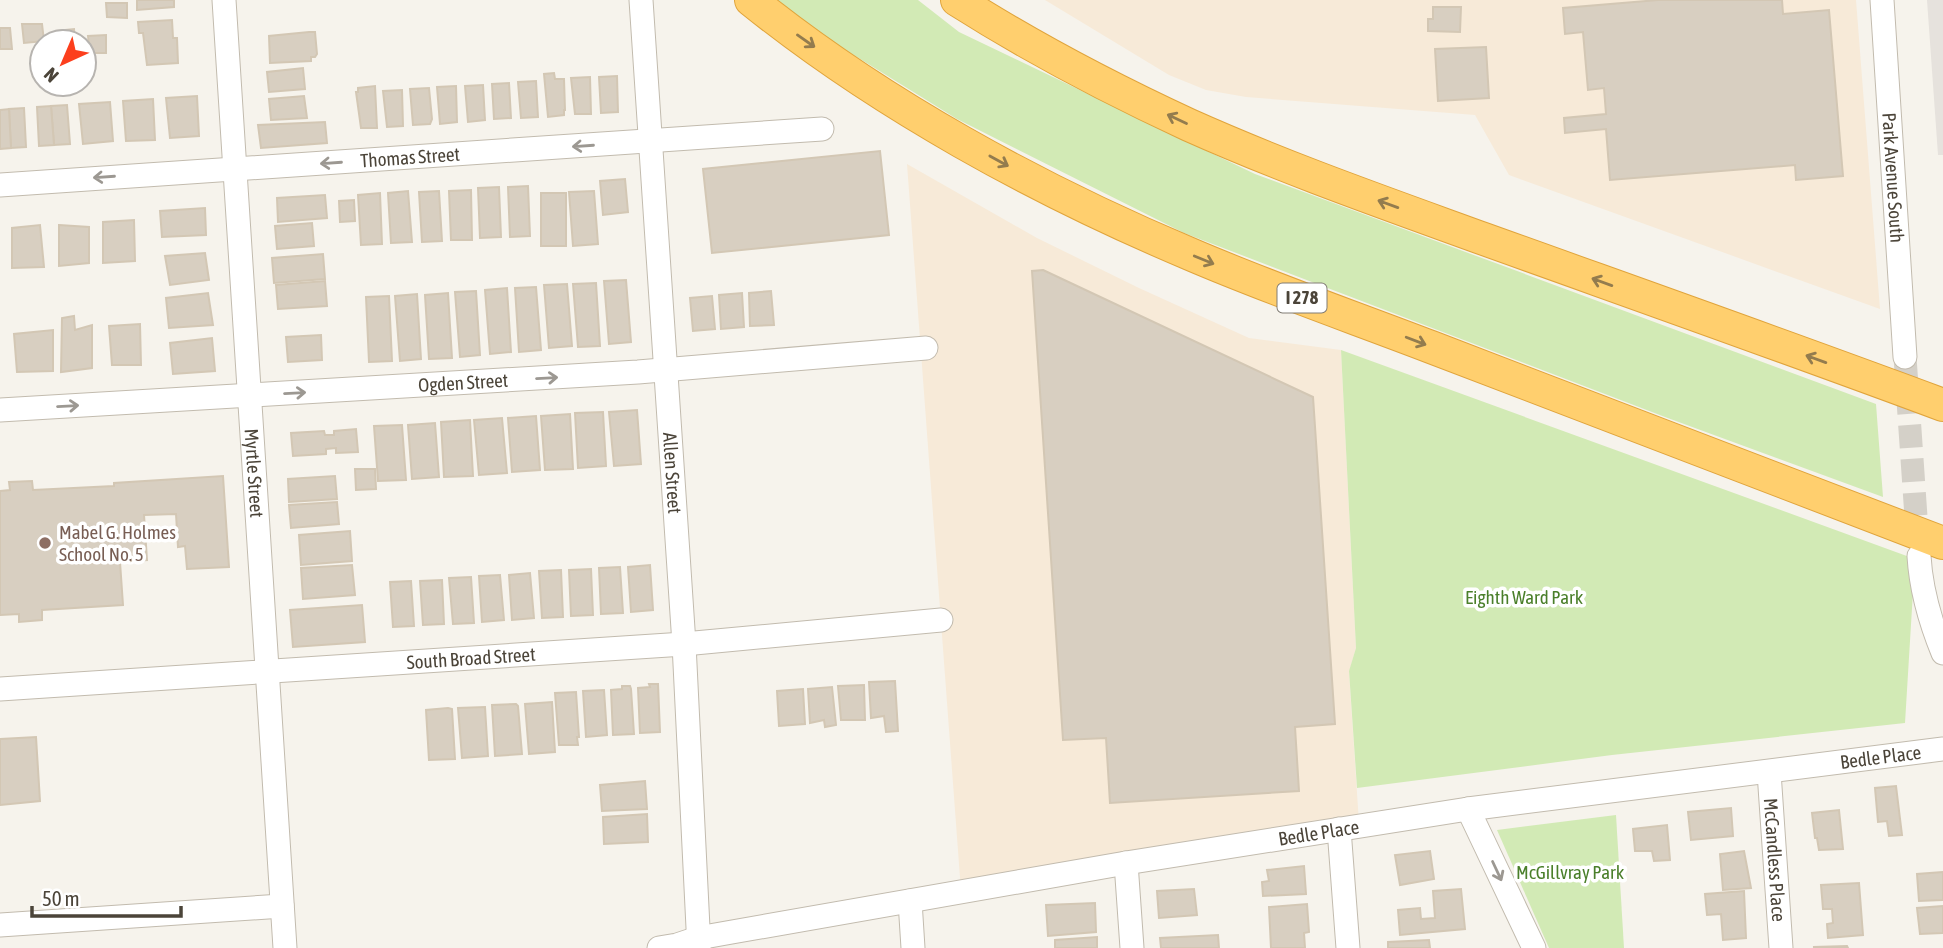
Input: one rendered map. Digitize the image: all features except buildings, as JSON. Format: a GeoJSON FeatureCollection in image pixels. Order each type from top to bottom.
{"type":"FeatureCollection","features":[{"type":"Feature","properties":{"kind":"highway"},"geometry":{"type":"LineString","coordinates":[[957,0],[1033,46],[1095,79],[1189,125],[1256,153],[1943,405]]}},
{"type":"Feature","properties":{"kind":"highway","name":"I 278"},"geometry":{"type":"LineString","coordinates":[[754,3],[869,84],[935,126],[1028,177],[1125,225],[1264,284],[1931,549]]}},
{"type":"Feature","properties":{"kind":"street","name":"Myrtle Street"},"geometry":{"type":"LineString","coordinates":[[223,0],[285,948]]}},
{"type":"Feature","properties":{"kind":"street","name":"Allen Street"},"geometry":{"type":"LineString","coordinates":[[641,0],[684,644],[699,943]]}},
{"type":"Feature","properties":{"kind":"street","name":"Park Avenue South"},"geometry":{"type":"LineString","coordinates":[[1882,0],[1905,357]]}},
{"type":"Feature","properties":{"kind":"street","name":"Thomas Street"},"geometry":{"type":"LineString","coordinates":[[0,185],[822,130]]}},
{"type":"Feature","properties":{"kind":"street","name":"Ogden Street"},"geometry":{"type":"LineString","coordinates":[[0,410],[666,370],[926,348]]}},
{"type":"Feature","properties":{"kind":"street"},"geometry":{"type":"LineString","coordinates":[[1931,549],[1920,579],[1929,619],[1943,653]]}},
{"type":"Feature","properties":{"kind":"street","name":"South Broad Street"},"geometry":{"type":"LineString","coordinates":[[0,689],[684,644],[942,620]]}},
{"type":"Feature","properties":{"kind":"street","name":"Bedle Place"},"geometry":{"type":"LineString","coordinates":[[659,948],[699,943],[910,901],[1126,863],[1468,809],[1943,749]]}},
{"type":"Feature","properties":{"kind":"street","name":"McCandless Place"},"geometry":{"type":"LineString","coordinates":[[1769,772],[1781,948]]}},
{"type":"Feature","properties":{"kind":"street"},"geometry":{"type":"LineString","coordinates":[[1468,809],[1534,948]]}},
{"type":"Feature","properties":{"kind":"street"},"geometry":{"type":"LineString","coordinates":[[1339,829],[1348,948]]}},
{"type":"Feature","properties":{"kind":"street"},"geometry":{"type":"LineString","coordinates":[[1126,863],[1132,948]]}},
{"type":"Feature","properties":{"kind":"street"},"geometry":{"type":"LineString","coordinates":[[910,901],[913,948]]}},
{"type":"Feature","properties":{"kind":"street"},"geometry":{"type":"LineString","coordinates":[[0,925],[282,906]]}},
{"type":"Feature","properties":{"kind":"shaded area"},"geometry":{"type":"Polygon","coordinates":[[[1045,0],[1856,0],[1880,309],[1509,175],[1475,115],[1246,97],[1206,90],[1169,75],[1045,0]]]}},
{"type":"Feature","properties":{"kind":"shaded area"},"geometry":{"type":"Polygon","coordinates":[[[1927,0],[1943,0],[1943,155],[1938,155],[1927,0]]]}},
{"type":"Feature","properties":{"kind":"shaded area"},"geometry":{"type":"Polygon","coordinates":[[[907,164],[1037,238],[1249,338],[1341,350],[1356,648],[1349,672],[1359,823],[961,891],[907,164]]]}},
{"type":"Feature","properties":{"kind":"green space"},"geometry":{"type":"Polygon","coordinates":[[[773,0],[918,0],[959,32],[1255,174],[1876,404],[1883,497],[1665,417],[1184,233],[957,119],[794,18],[773,0]]]}},
{"type":"Feature","properties":{"kind":"green space","name":"Eighth Ward Park"},"geometry":{"type":"Polygon","coordinates":[[[1341,350],[1915,559],[1905,723],[1612,755],[1357,788],[1349,671],[1356,648],[1341,350]]]}},
{"type":"Feature","properties":{"kind":"green space","name":"McGillvray Park"},"geometry":{"type":"Polygon","coordinates":[[[1616,815],[1624,948],[1549,948],[1497,830],[1616,815]]]}},
{"type":"Feature","properties":{"kind":"tunnel"},"geometry":{"type":"LineString","coordinates":[[1905,357],[1918,546]]}},
{"type":"Feature","properties":{"kind":"place","name":"Mabel G. Holmes School No. 5"},"geometry":{"type":"Point","coordinates":[45,543]}}]}
